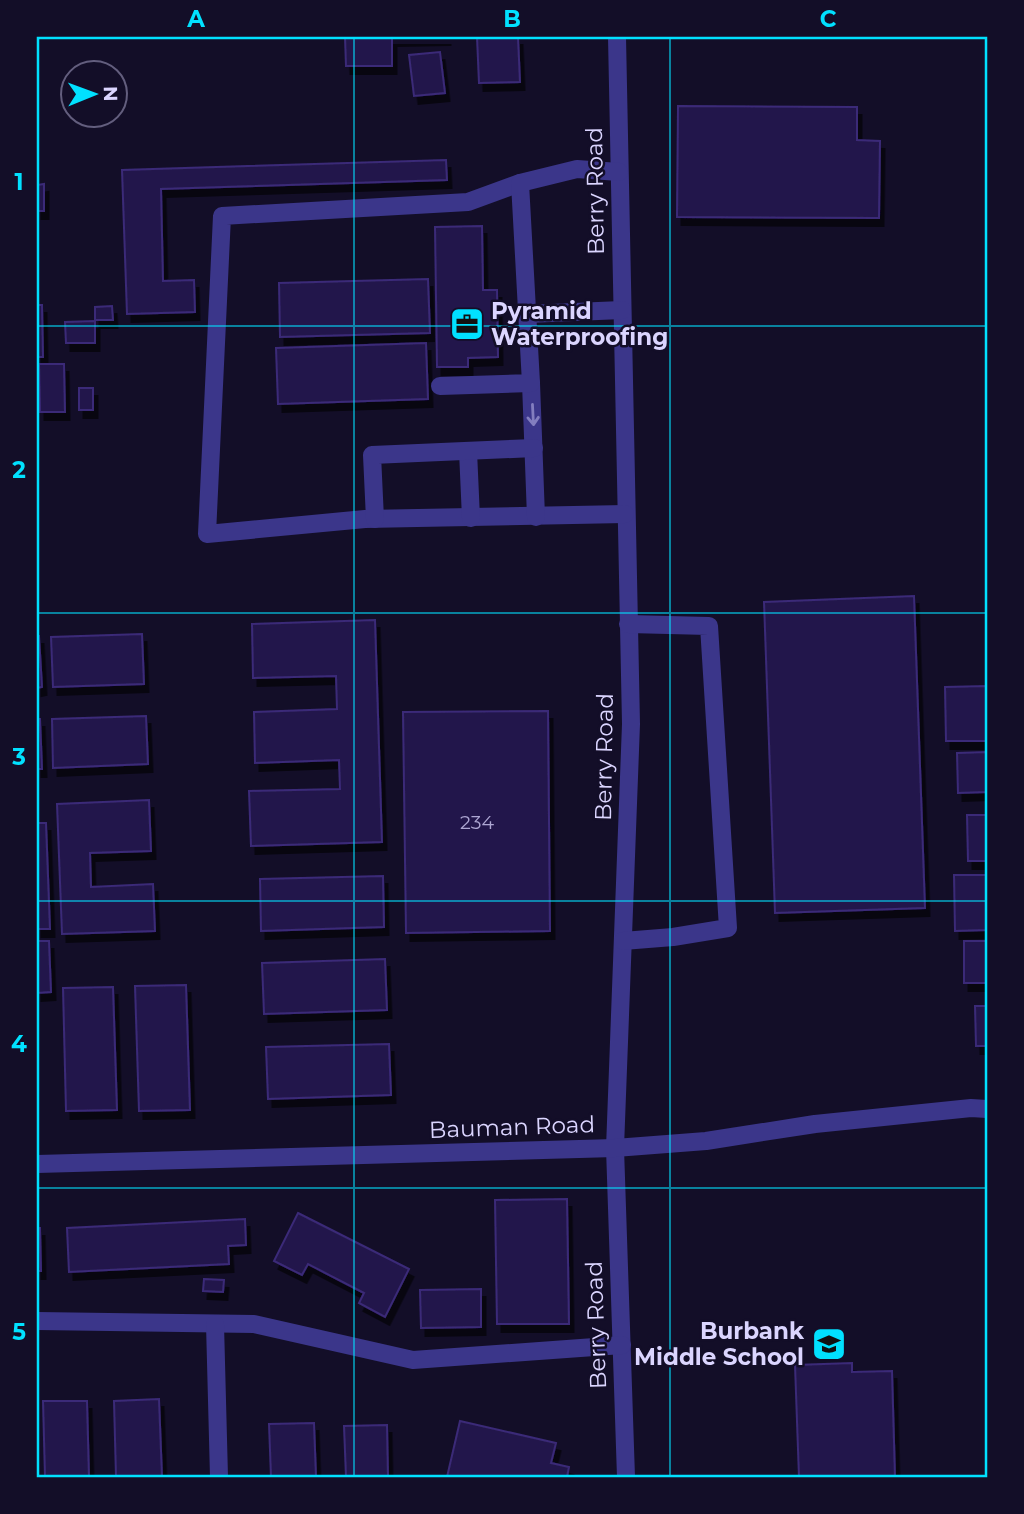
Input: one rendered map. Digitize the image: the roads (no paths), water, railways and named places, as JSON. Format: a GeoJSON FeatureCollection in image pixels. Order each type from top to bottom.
{"type":"FeatureCollection","features":[{"type":"Feature","properties":{"kind":"street","name":"Berry Road"},"geometry":{"type":"LineString","coordinates":[[617,37],[631,724],[615,1149],[626,1477]]}},
{"type":"Feature","properties":{"kind":"street"},"geometry":{"type":"LineString","coordinates":[[619,172],[577,169],[520,183],[468,202],[222,216],[207,534],[375,519],[625,514]]}},
{"type":"Feature","properties":{"kind":"street"},"geometry":{"type":"LineString","coordinates":[[520,183],[536,517]]}},
{"type":"Feature","properties":{"kind":"street"},"geometry":{"type":"LineString","coordinates":[[527,314],[622,310]]}},
{"type":"Feature","properties":{"kind":"street"},"geometry":{"type":"LineString","coordinates":[[440,386],[531,383]]}},
{"type":"Feature","properties":{"kind":"street"},"geometry":{"type":"LineString","coordinates":[[375,519],[372,455],[534,447]]}},
{"type":"Feature","properties":{"kind":"street"},"geometry":{"type":"LineString","coordinates":[[468,451],[471,518]]}},
{"type":"Feature","properties":{"kind":"street"},"geometry":{"type":"LineString","coordinates":[[623,941],[673,937],[728,928],[709,626],[628,624]]}},
{"type":"Feature","properties":{"kind":"street","name":"Bauman Road"},"geometry":{"type":"LineString","coordinates":[[37,1164],[615,1149],[706,1141],[828,1122],[971,1108],[987,1109]]}},
{"type":"Feature","properties":{"kind":"street"},"geometry":{"type":"LineString","coordinates":[[37,1321],[254,1324],[413,1360],[622,1345]]}},
{"type":"Feature","properties":{"kind":"street"},"geometry":{"type":"LineString","coordinates":[[215,1324],[219,1477]]}},
{"type":"Feature","properties":{"kind":"place","name":"Pyramid Waterproofing"},"geometry":{"type":"Point","coordinates":[467,324]}},
{"type":"Feature","properties":{"kind":"place","name":"Burbank Middle School"},"geometry":{"type":"Point","coordinates":[829,1344]}}]}
